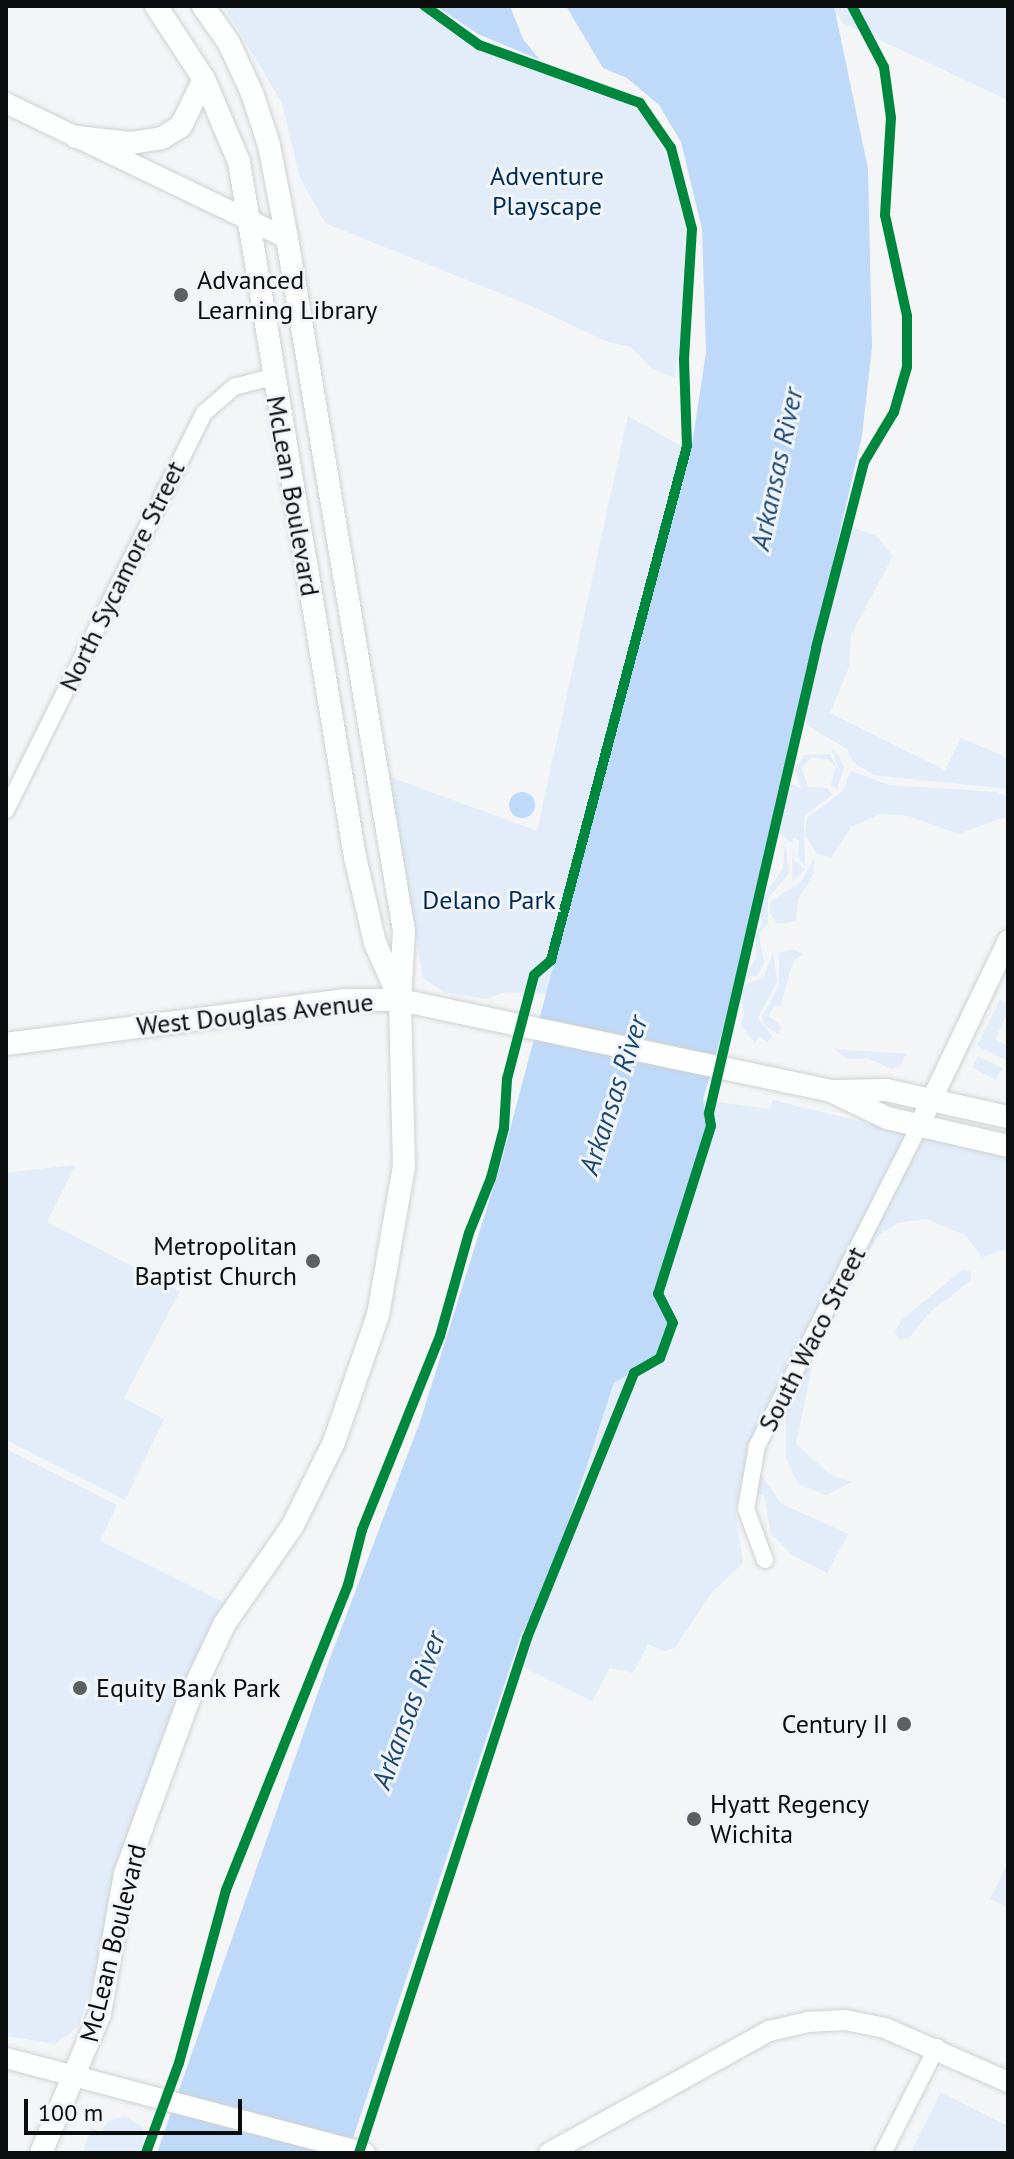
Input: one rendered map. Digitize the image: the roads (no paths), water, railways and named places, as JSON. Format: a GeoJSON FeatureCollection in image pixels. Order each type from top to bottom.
{"type":"FeatureCollection","features":[{"type":"Feature","properties":{"kind":"main road","name":"McLean Boulevard"},"geometry":{"type":"LineString","coordinates":[[156,6],[204,79],[239,162],[271,377],[355,857],[375,943],[400,1000]]}},
{"type":"Feature","properties":{"kind":"main road","name":"McLean Boulevard"},"geometry":{"type":"LineString","coordinates":[[76,2079],[106,1991],[125,1874],[189,1699],[225,1623],[314,1486],[378,1315],[404,1166],[400,1000],[404,931],[287,238],[269,145],[252,93],[229,43],[203,6]]}},
{"type":"Feature","properties":{"kind":"main road"},"geometry":{"type":"LineString","coordinates":[[76,137],[131,143],[162,138],[181,126],[204,79]]}},
{"type":"Feature","properties":{"kind":"main road","name":"West Douglas Avenue"},"geometry":{"type":"LineString","coordinates":[[6,1044],[346,1000],[400,1000],[831,1091],[886,1090],[1008,1117]]}},
{"type":"Feature","properties":{"kind":"main road","name":"West Douglas Avenue"},"geometry":{"type":"LineString","coordinates":[[831,1091],[887,1118],[1008,1146]]}},
{"type":"Feature","properties":{"kind":"main road"},"geometry":{"type":"LineString","coordinates":[[41,2153],[76,2079]]}},
{"type":"Feature","properties":{"kind":"main road"},"geometry":{"type":"LineString","coordinates":[[59,2153],[76,2079]]}},
{"type":"Feature","properties":{"kind":"street"},"geometry":{"type":"LineString","coordinates":[[6,103],[287,238]]}},
{"type":"Feature","properties":{"kind":"street","name":"North Sycamore Street"},"geometry":{"type":"LineString","coordinates":[[6,810],[199,420],[234,387],[271,377]]}},
{"type":"Feature","properties":{"kind":"street"},"geometry":{"type":"LineString","coordinates":[[919,1126],[1008,940]]}},
{"type":"Feature","properties":{"kind":"street","name":"South Waco Street"},"geometry":{"type":"LineString","coordinates":[[765,1560],[746,1509],[757,1446],[919,1126]]}},
{"type":"Feature","properties":{"kind":"street"},"geometry":{"type":"LineString","coordinates":[[549,2153],[769,2031],[845,2020],[937,2047],[1008,2082]]}},
{"type":"Feature","properties":{"kind":"street"},"geometry":{"type":"LineString","coordinates":[[883,2153],[937,2047]]}},
{"type":"Feature","properties":{"kind":"street"},"geometry":{"type":"LineString","coordinates":[[6,2058],[365,2153]]}},
{"type":"Feature","properties":{"kind":"water"},"geometry":{"type":"Polygon","coordinates":[[[436,6],[510,6],[523,39],[540,60],[478,34],[436,6]]]}},
{"type":"Feature","properties":{"kind":"water","name":"Arkansas River"},"geometry":{"type":"Polygon","coordinates":[[[566,6],[834,6],[868,169],[872,347],[862,436],[736,983],[703,1100],[707,1126],[654,1296],[669,1322],[656,1358],[614,1383],[549,1581],[520,1638],[348,2153],[157,2153],[330,1658],[420,1422],[501,1163],[692,445],[706,352],[702,229],[681,142],[659,105],[627,78],[603,68],[566,6]]]}},
{"type":"Feature","properties":{"kind":"water"},"geometry":{"type":"Polygon","coordinates":[[[522,792],[531,796],[535,805],[531,814],[522,818],[513,814],[509,805],[513,796],[522,792]]]}},
{"type":"Feature","properties":{"kind":"place","name":"Advanced Learning Library"},"geometry":{"type":"Point","coordinates":[181,295]}},
{"type":"Feature","properties":{"kind":"place","name":"Metropolitan Baptist Church"},"geometry":{"type":"Point","coordinates":[313,1261]}},
{"type":"Feature","properties":{"kind":"place","name":"Equity Bank Park"},"geometry":{"type":"Point","coordinates":[80,1688]}},
{"type":"Feature","properties":{"kind":"place","name":"Century II"},"geometry":{"type":"Point","coordinates":[904,1724]}},
{"type":"Feature","properties":{"kind":"place","name":"Hyatt Regency Wichita"},"geometry":{"type":"Point","coordinates":[694,1819]}},
{"type":"Feature","properties":{"kind":"park label","name":"Adventure Playscape"},"geometry":{"type":"Point","coordinates":[547,191]}},
{"type":"Feature","properties":{"kind":"park label","name":"Delano Park"},"geometry":{"type":"Point","coordinates":[489,900]}}]}
